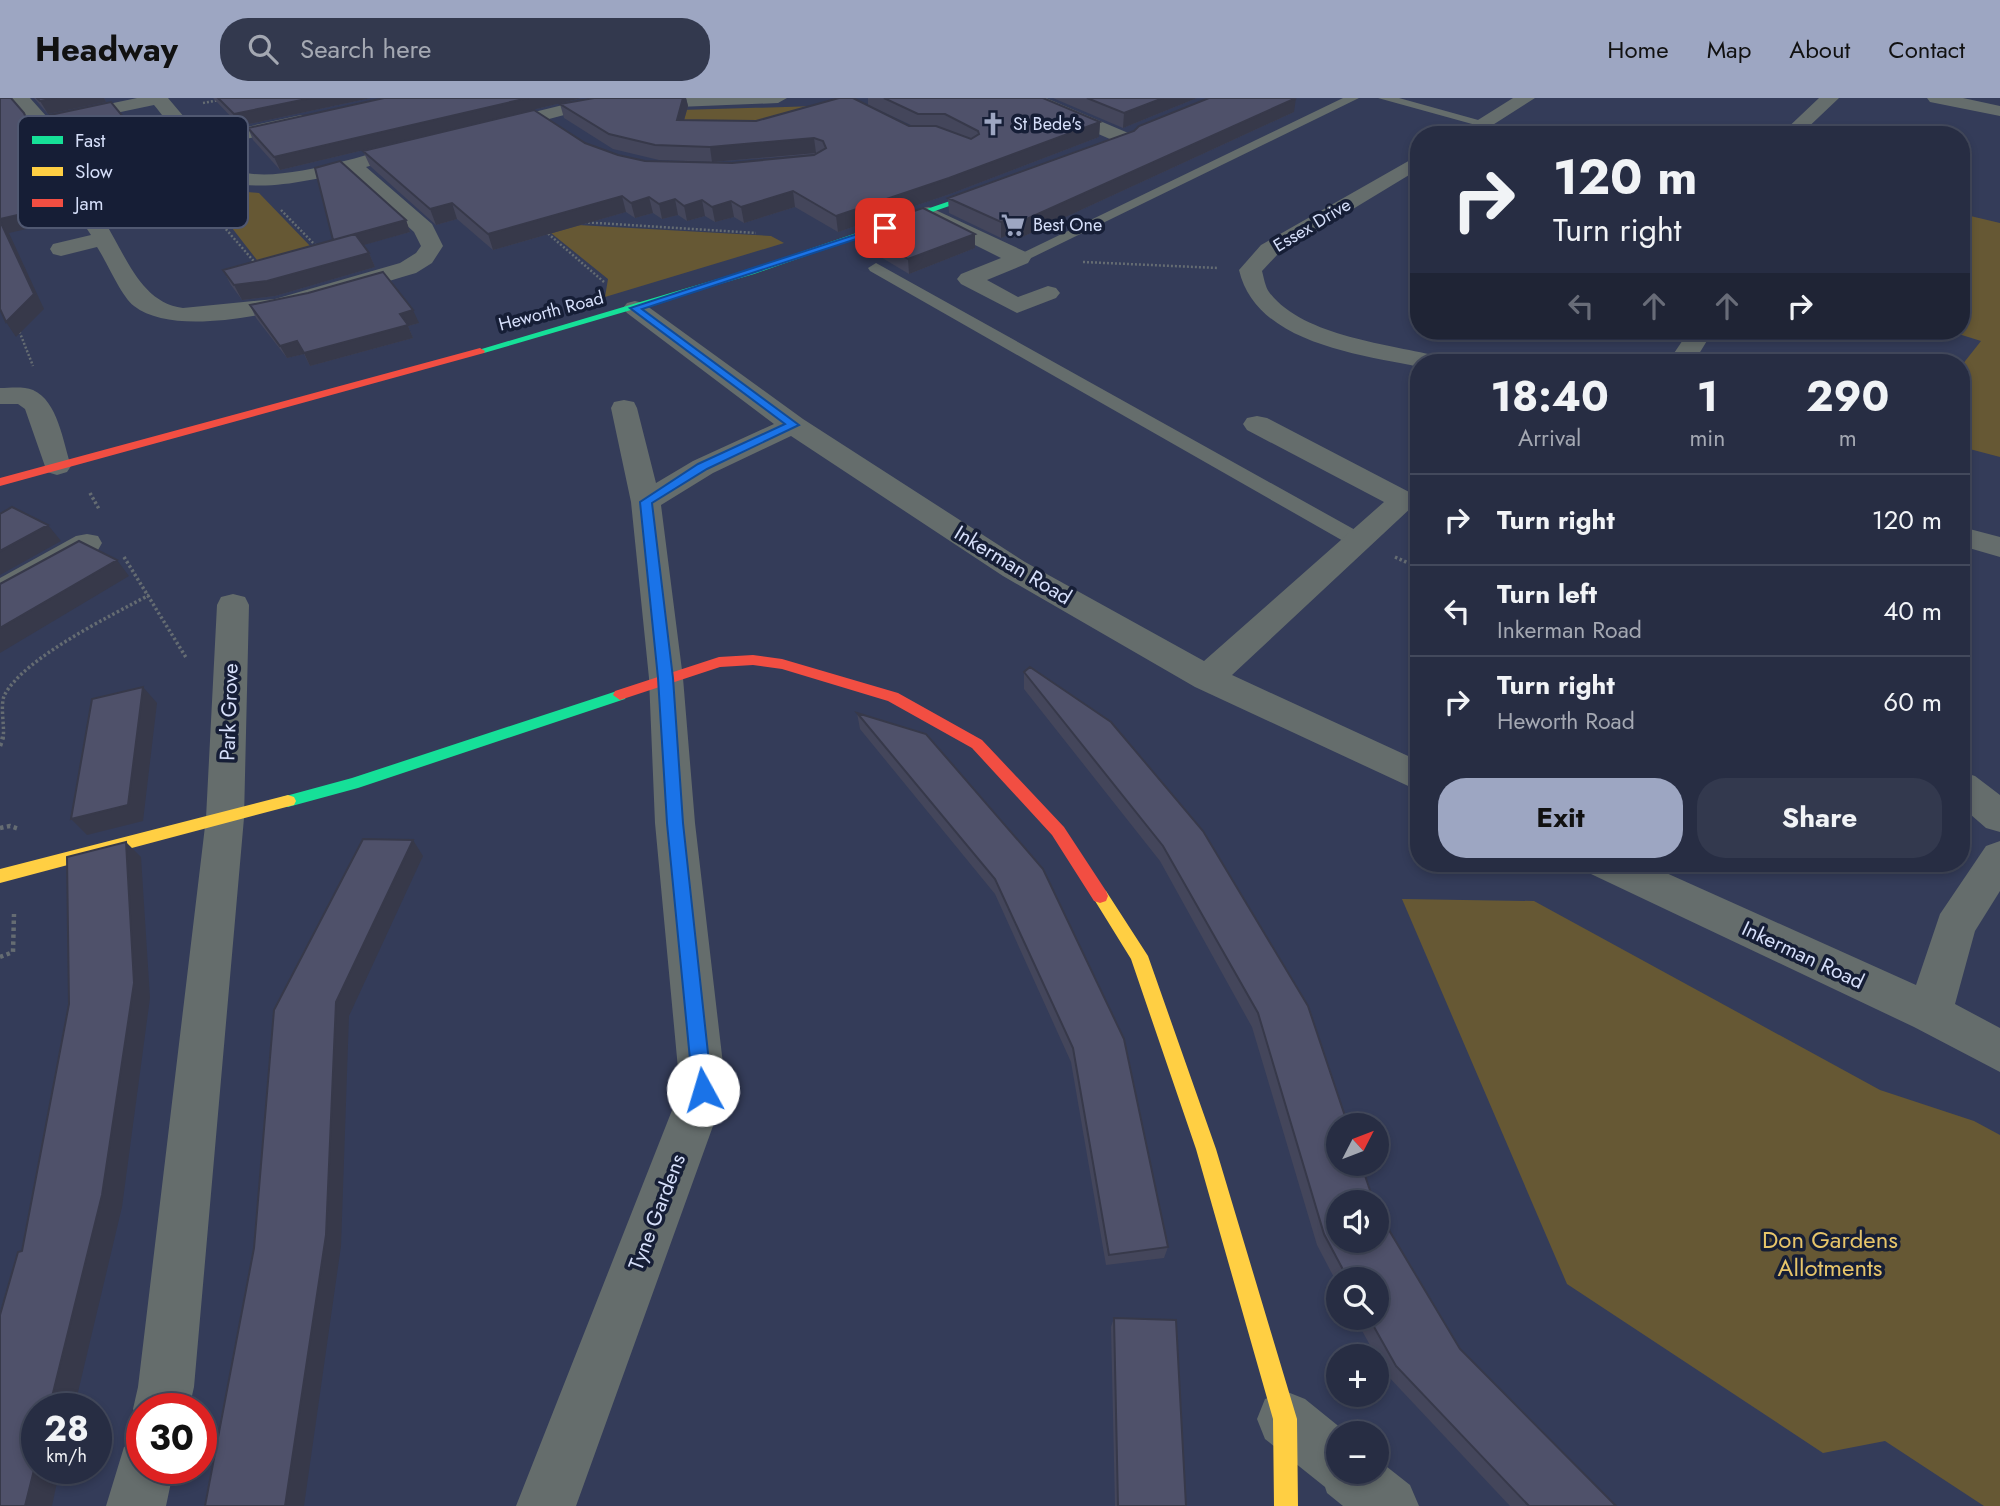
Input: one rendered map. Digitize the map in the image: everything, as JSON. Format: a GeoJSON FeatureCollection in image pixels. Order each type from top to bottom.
{"type":"FeatureCollection","features":[{"type":"Feature","properties":{"kind":"street"},"geometry":{"type":"LineString","coordinates":[[20,98],[37,116]]}},
{"type":"Feature","properties":{"kind":"street"},"geometry":{"type":"LineString","coordinates":[[75,116],[158,98],[173,116]]}},
{"type":"Feature","properties":{"kind":"street"},"geometry":{"type":"LineString","coordinates":[[478,131],[579,106],[635,100],[778,98]]}},
{"type":"Feature","properties":{"kind":"street"},"geometry":{"type":"LineString","coordinates":[[1031,98],[1132,136]]}},
{"type":"Feature","properties":{"kind":"street"},"geometry":{"type":"LineString","coordinates":[[1478,126],[1526,98]]}},
{"type":"Feature","properties":{"kind":"street"},"geometry":{"type":"LineString","coordinates":[[1799,126],[1830,98]]}},
{"type":"Feature","properties":{"kind":"street"},"geometry":{"type":"LineString","coordinates":[[1936,98],[2000,111]]}},
{"type":"Feature","properties":{"kind":"street"},"geometry":{"type":"LineString","coordinates":[[541,116],[563,129]]}},
{"type":"Feature","properties":{"kind":"street"},"geometry":{"type":"LineString","coordinates":[[248,142],[319,117]]}},
{"type":"Feature","properties":{"kind":"street"},"geometry":{"type":"LineString","coordinates":[[1103,148],[1132,136]]}},
{"type":"Feature","properties":{"kind":"street"},"geometry":{"type":"LineString","coordinates":[[248,178],[290,178],[436,142]]}},
{"type":"Feature","properties":{"kind":"street"},"geometry":{"type":"LineString","coordinates":[[61,249],[99,233],[141,300],[164,313],[173,314],[276,306],[408,268],[424,258],[432,246],[424,229],[351,164]]}},
{"type":"Feature","properties":{"kind":"street","name":"Essex Drive"},"geometry":{"type":"LineString","coordinates":[[1250,270],[1269,250],[1410,166]]}},
{"type":"Feature","properties":{"kind":"street","name":"Heworth Road"},"geometry":{"type":"LineString","coordinates":[[0,482],[623,311],[819,250],[1008,184]]}},
{"type":"Feature","properties":{"kind":"street"},"geometry":{"type":"LineString","coordinates":[[929,213],[1020,258]]}},
{"type":"Feature","properties":{"kind":"street"},"geometry":{"type":"LineString","coordinates":[[1020,258],[969,279],[1017,306],[1048,293]]}},
{"type":"Feature","properties":{"kind":"street"},"geometry":{"type":"LineString","coordinates":[[1250,270],[1258,294],[1285,318],[1340,342],[1410,357]]}},
{"type":"Feature","properties":{"kind":"street","name":"Inkerman Road"},"geometry":{"type":"LineString","coordinates":[[623,311],[1014,569],[1207,678],[1410,773]]}},
{"type":"Feature","properties":{"kind":"street"},"geometry":{"type":"LineString","coordinates":[[12,396],[37,405],[63,465]]}},
{"type":"Feature","properties":{"kind":"street","name":"Tyne Gardens"},"geometry":{"type":"LineString","coordinates":[[547,1506],[703,1090],[675,823],[666,678],[646,502],[624,408]]}},
{"type":"Feature","properties":{"kind":"street"},"geometry":{"type":"LineString","coordinates":[[646,502],[703,467],[793,425]]}},
{"type":"Feature","properties":{"kind":"street"},"geometry":{"type":"LineString","coordinates":[[1207,678],[1403,500],[1257,425]]}},
{"type":"Feature","properties":{"kind":"street"},"geometry":{"type":"LineString","coordinates":[[1970,538],[2000,547]]}},
{"type":"Feature","properties":{"kind":"street"},"geometry":{"type":"LineString","coordinates":[[0,592],[87,543]]}},
{"type":"Feature","properties":{"kind":"street","name":"Park Grove"},"geometry":{"type":"LineString","coordinates":[[164,1393],[225,818],[233,606]]}},
{"type":"Feature","properties":{"kind":"street"},"geometry":{"type":"LineString","coordinates":[[0,876],[353,784],[719,662],[753,660],[782,664],[893,697],[977,744],[1058,831],[1139,956],[1206,1149],[1285,1419],[1286,1506]]}},
{"type":"Feature","properties":{"kind":"street"},"geometry":{"type":"LineString","coordinates":[[1970,793],[2000,817]]}},
{"type":"Feature","properties":{"kind":"street"},"geometry":{"type":"LineString","coordinates":[[1930,1013],[1955,926],[2000,857]]}},
{"type":"Feature","properties":{"kind":"street","name":"Inkerman Road"},"geometry":{"type":"LineString","coordinates":[[1624,872],[1930,1013],[2000,1051]]}},
{"type":"Feature","properties":{"kind":"street"},"geometry":{"type":"LineString","coordinates":[[1285,1419],[1326,1453]]}},
{"type":"Feature","properties":{"kind":"street"},"geometry":{"type":"LineString","coordinates":[[136,1506],[141,1484]]}},
{"type":"Feature","properties":{"kind":"street"},"geometry":{"type":"LineString","coordinates":[[1362,1484],[1389,1506]]}},
{"type":"Feature","properties":{"kind":"lane"},"geometry":{"type":"LineString","coordinates":[[1020,258],[1353,98]]}},
{"type":"Feature","properties":{"kind":"lane"},"geometry":{"type":"LineString","coordinates":[[1384,98],[1483,123]]}},
{"type":"Feature","properties":{"kind":"lane"},"geometry":{"type":"LineString","coordinates":[[876,268],[1359,541]]}},
{"type":"Feature","properties":{"kind":"path"},"geometry":{"type":"LineString","coordinates":[[273,201],[320,249],[307,253]]}},
{"type":"Feature","properties":{"kind":"path"},"geometry":{"type":"LineString","coordinates":[[573,220],[589,225],[780,234],[819,250]]}},
{"type":"Feature","properties":{"kind":"path"},"geometry":{"type":"LineString","coordinates":[[536,224],[604,281],[599,299],[623,311]]}},
{"type":"Feature","properties":{"kind":"path"},"geometry":{"type":"LineString","coordinates":[[225,228],[258,266]]}},
{"type":"Feature","properties":{"kind":"path"},"geometry":{"type":"LineString","coordinates":[[546,232],[557,229]]}},
{"type":"Feature","properties":{"kind":"path"},"geometry":{"type":"LineString","coordinates":[[1020,258],[1250,270]]}},
{"type":"Feature","properties":{"kind":"path"},"geometry":{"type":"LineString","coordinates":[[12,396],[41,388],[16,323]]}},
{"type":"Feature","properties":{"kind":"path"},"geometry":{"type":"LineString","coordinates":[[63,465],[95,501],[106,526],[87,543]]}},
{"type":"Feature","properties":{"kind":"path"},"geometry":{"type":"LineString","coordinates":[[87,543],[117,546],[199,680],[230,699]]}},
{"type":"Feature","properties":{"kind":"path"},"geometry":{"type":"LineString","coordinates":[[0,746],[3,740],[3,698],[28,669],[59,647],[149,595]]}},
{"type":"Feature","properties":{"kind":"green space"},"geometry":{"type":"Polygon","coordinates":[[[817,106],[753,125],[672,125],[648,111],[817,106]]]}},
{"type":"Feature","properties":{"kind":"green space"},"geometry":{"type":"Polygon","coordinates":[[[248,192],[259,193],[313,249],[260,264],[232,228],[248,228],[248,192]]]}},
{"type":"Feature","properties":{"kind":"green space"},"geometry":{"type":"Polygon","coordinates":[[[1970,216],[2000,223],[2000,457],[1970,449],[1970,355],[1981,341],[1970,338],[1970,216]]]}},
{"type":"Feature","properties":{"kind":"green space"},"geometry":{"type":"Polygon","coordinates":[[[578,225],[771,236],[784,243],[605,297],[608,279],[551,233],[578,225]]]}},
{"type":"Feature","properties":{"kind":"green space","name":"Don Gardens Allotments"},"geometry":{"type":"Polygon","coordinates":[[[1402,899],[1534,901],[1880,1090],[1974,1121],[2000,1135],[2000,1506],[1984,1506],[1885,1441],[1823,1453],[1567,1284],[1402,899]]]}},
{"type":"Feature","properties":{"kind":"building"},"geometry":{"type":"Polygon","coordinates":[[[0,98],[11,98],[25,116],[18,116],[18,215],[0,219],[0,98]]]}},
{"type":"Feature","properties":{"kind":"building"},"geometry":{"type":"Polygon","coordinates":[[[218,98],[311,98],[234,114],[218,98]]]}},
{"type":"Feature","properties":{"kind":"building"},"geometry":{"type":"Polygon","coordinates":[[[384,98],[528,98],[274,157],[248,128],[384,98]]]}},
{"type":"Feature","properties":{"kind":"building"},"geometry":{"type":"Polygon","coordinates":[[[594,98],[683,98],[677,120],[756,121],[839,98],[853,98],[909,126],[936,126],[971,139],[979,134],[978,131],[945,114],[918,114],[884,98],[1043,98],[1100,122],[949,178],[836,216],[793,191],[741,207],[731,201],[712,207],[702,200],[684,206],[675,199],[659,204],[649,197],[631,203],[622,196],[488,234],[452,203],[430,209],[363,151],[534,110],[585,143],[645,161],[732,163],[814,155],[826,148],[823,141],[814,138],[710,147],[655,145],[609,134],[560,104],[594,98]]]}},
{"type":"Feature","properties":{"kind":"building"},"geometry":{"type":"Polygon","coordinates":[[[1087,98],[1163,98],[1124,113],[1087,98]]]}},
{"type":"Feature","properties":{"kind":"building"},"geometry":{"type":"Polygon","coordinates":[[[1209,98],[1296,98],[1020,222],[1010,218],[1001,222],[948,198],[1134,131],[1139,126],[1209,98]]]}},
{"type":"Feature","properties":{"kind":"building"},"geometry":{"type":"Polygon","coordinates":[[[111,102],[122,116],[50,115],[111,102]]]}},
{"type":"Feature","properties":{"kind":"building"},"geometry":{"type":"Polygon","coordinates":[[[340,161],[406,220],[333,240],[315,168],[340,161]]]}},
{"type":"Feature","properties":{"kind":"building"},"geometry":{"type":"Polygon","coordinates":[[[923,208],[975,234],[908,259],[857,230],[923,208]]]}},
{"type":"Feature","properties":{"kind":"building"},"geometry":{"type":"Polygon","coordinates":[[[0,221],[34,294],[6,322],[0,309],[0,221]]]}},
{"type":"Feature","properties":{"kind":"building"},"geometry":{"type":"Polygon","coordinates":[[[355,234],[369,253],[267,281],[234,285],[223,270],[355,234]]]}},
{"type":"Feature","properties":{"kind":"building"},"geometry":{"type":"Polygon","coordinates":[[[383,272],[413,310],[400,314],[408,325],[304,353],[297,341],[280,346],[250,305],[308,293],[383,272]]]}},
{"type":"Feature","properties":{"kind":"building"},"geometry":{"type":"Polygon","coordinates":[[[12,507],[48,525],[0,551],[0,514],[12,507]]]}},
{"type":"Feature","properties":{"kind":"building"},"geometry":{"type":"Polygon","coordinates":[[[79,541],[117,560],[0,628],[0,584],[79,541]]]}},
{"type":"Feature","properties":{"kind":"building"},"geometry":{"type":"Polygon","coordinates":[[[1030,667],[1111,722],[1203,831],[1308,1006],[1344,1113],[1326,1113],[1326,1176],[1365,1176],[1370,1190],[1326,1190],[1326,1238],[1258,1013],[1163,846],[1024,672],[1030,667]]]}},
{"type":"Feature","properties":{"kind":"building"},"geometry":{"type":"Polygon","coordinates":[[[143,687],[128,805],[71,819],[92,699],[143,687]]]}},
{"type":"Feature","properties":{"kind":"building"},"geometry":{"type":"Polygon","coordinates":[[[857,713],[926,734],[1043,869],[1124,1039],[1168,1247],[1109,1255],[1073,1048],[995,879],[857,713]]]}},
{"type":"Feature","properties":{"kind":"building"},"geometry":{"type":"Polygon","coordinates":[[[363,839],[413,840],[336,1002],[326,1235],[285,1506],[205,1506],[209,1484],[217,1484],[217,1443],[254,1248],[274,1010],[363,839]]]}},
{"type":"Feature","properties":{"kind":"building"},"geometry":{"type":"Polygon","coordinates":[[[126,842],[134,983],[102,1195],[53,1393],[21,1393],[21,1484],[30,1484],[25,1506],[0,1506],[0,1315],[18,1252],[22,1251],[69,1004],[67,857],[126,842]]]}},
{"type":"Feature","properties":{"kind":"building"},"geometry":{"type":"Polygon","coordinates":[[[1389,1230],[1460,1349],[1616,1506],[1529,1506],[1396,1366],[1389,1354],[1389,1344],[1384,1344],[1376,1330],[1389,1330],[1389,1267],[1342,1267],[1334,1253],[1389,1253],[1389,1230]]]}},
{"type":"Feature","properties":{"kind":"building"},"geometry":{"type":"Polygon","coordinates":[[[1114,1318],[1176,1320],[1186,1506],[1118,1506],[1114,1318]]]}},
{"type":"Feature","properties":{"kind":"traffic: fast"},"geometry":{"type":"LineString","coordinates":[[480,351],[751,272],[997,188]]}},
{"type":"Feature","properties":{"kind":"traffic: fast"},"geometry":{"type":"LineString","coordinates":[[288,801],[353,784],[620,695]]}},
{"type":"Feature","properties":{"kind":"traffic: slow"},"geometry":{"type":"LineString","coordinates":[[0,876],[288,801]]}},
{"type":"Feature","properties":{"kind":"traffic: slow"},"geometry":{"type":"LineString","coordinates":[[1100,896],[1139,956],[1206,1149],[1285,1419],[1286,1506]]}},
{"type":"Feature","properties":{"kind":"traffic: jam"},"geometry":{"type":"LineString","coordinates":[[0,482],[480,351]]}},
{"type":"Feature","properties":{"kind":"traffic: jam"},"geometry":{"type":"LineString","coordinates":[[620,695],[719,662],[753,660],[782,664],[893,697],[977,744],[1058,831],[1100,896]]}},
{"type":"Feature","properties":{"kind":"place","name":"St Bede's"},"geometry":{"type":"Point","coordinates":[993,124]}},
{"type":"Feature","properties":{"kind":"place","name":"Best One"},"geometry":{"type":"Point","coordinates":[1013,225]}},
{"type":"Feature","properties":{"kind":"route"},"geometry":{"type":"LineString","coordinates":[[703,1090],[675,823],[666,678],[646,502],[703,467],[793,425],[635,308],[885,228]]}}]}
